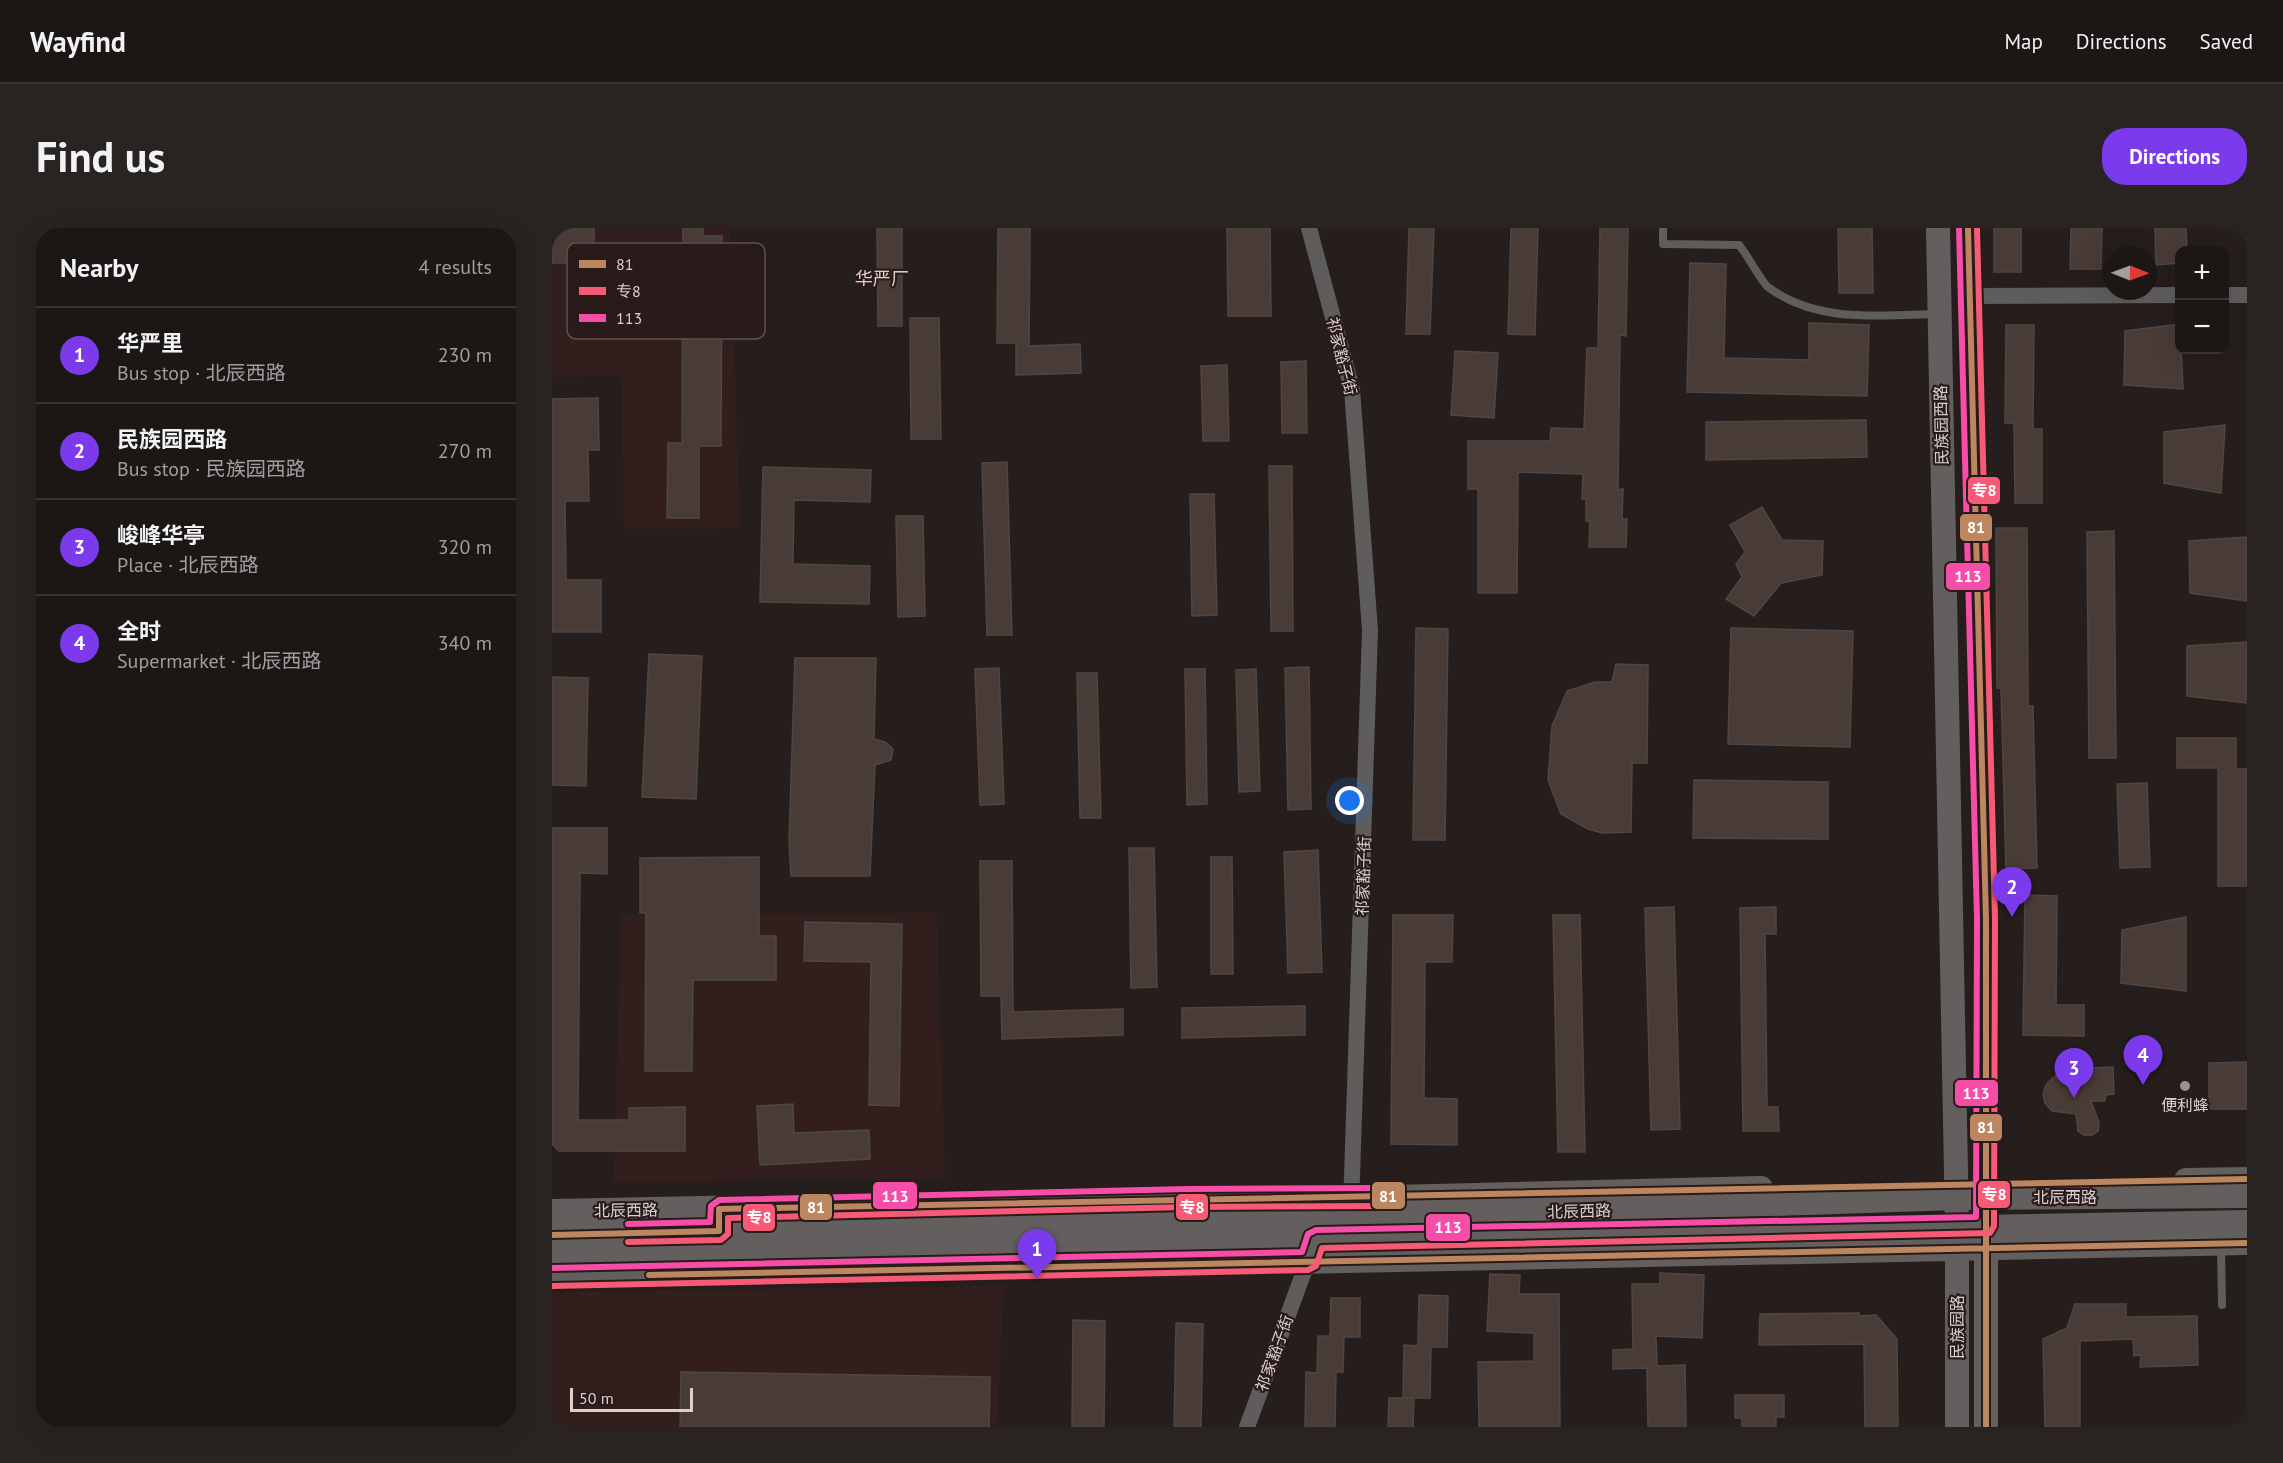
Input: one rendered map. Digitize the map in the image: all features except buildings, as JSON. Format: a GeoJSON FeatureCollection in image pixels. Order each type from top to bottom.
{"type":"FeatureCollection","features":[{"type":"Feature","properties":{"kind":"main road","name":"民族园西路"},"geometry":{"type":"LineString","coordinates":[[1938,228],[1956,1236]]}},
{"type":"Feature","properties":{"kind":"main road","name":"民族园西路"},"geometry":{"type":"LineString","coordinates":[[1968,228],[1986,919],[1985,1236]]}},
{"type":"Feature","properties":{"kind":"main road","name":"北辰西路"},"geometry":{"type":"LineString","coordinates":[[552,1235],[719,1220],[1187,1198],[1351,1208],[1956,1191],[2247,1179]]}},
{"type":"Feature","properties":{"kind":"main road"},"geometry":{"type":"LineString","coordinates":[[2195,1180],[2247,1196]]}},
{"type":"Feature","properties":{"kind":"main road","name":"北辰西路"},"geometry":{"type":"LineString","coordinates":[[1986,1190],[2247,1196]]}},
{"type":"Feature","properties":{"kind":"main road","name":"北辰西路"},"geometry":{"type":"LineString","coordinates":[[552,1211],[719,1220]]}},
{"type":"Feature","properties":{"kind":"main road","name":"北辰西路"},"geometry":{"type":"LineString","coordinates":[[552,1277],[1312,1250],[2220,1232],[2247,1222]]}},
{"type":"Feature","properties":{"kind":"main road","name":"北辰西路"},"geometry":{"type":"LineString","coordinates":[[2220,1232],[2247,1243]]}},
{"type":"Feature","properties":{"kind":"main road","name":"民族园路"},"geometry":{"type":"LineString","coordinates":[[1956,1236],[1957,1427]]}},
{"type":"Feature","properties":{"kind":"main road","name":"民族园路"},"geometry":{"type":"LineString","coordinates":[[1985,1236],[1986,1427]]}},
{"type":"Feature","properties":{"kind":"main road","name":"北辰西路"},"geometry":{"type":"LineString","coordinates":[[552,1254],[1312,1250]]}},
{"type":"Feature","properties":{"kind":"street","name":"祁家豁子街"},"geometry":{"type":"LineString","coordinates":[[1309,228],[1352,389],[1370,630],[1351,1208]]}},
{"type":"Feature","properties":{"kind":"street"},"geometry":{"type":"LineString","coordinates":[[1970,296],[2175,295]]}},
{"type":"Feature","properties":{"kind":"street"},"geometry":{"type":"LineString","coordinates":[[2229,295],[2247,295]]}},
{"type":"Feature","properties":{"kind":"street"},"geometry":{"type":"LineString","coordinates":[[1312,1250],[1351,1208]]}},
{"type":"Feature","properties":{"kind":"street","name":"祁家豁子街"},"geometry":{"type":"LineString","coordinates":[[1247,1427],[1312,1250]]}},
{"type":"Feature","properties":{"kind":"lane"},"geometry":{"type":"LineString","coordinates":[[1663,228],[1663,244],[1739,245],[1753,262],[1766,286],[1806,306],[1833,315],[1939,314]]}},
{"type":"Feature","properties":{"kind":"lane"},"geometry":{"type":"LineString","coordinates":[[2220,1232],[2222,1305]]}},
{"type":"Feature","properties":{"kind":"shaded area"},"geometry":{"type":"Polygon","coordinates":[[[552,228],[730,228],[730,243],[567,243],[567,339],[734,339],[740,528],[624,529],[621,375],[552,377],[552,228]]]}},
{"type":"Feature","properties":{"kind":"shaded area"},"geometry":{"type":"Polygon","coordinates":[[[937,913],[945,1178],[614,1182],[621,915],[937,913]]]}},
{"type":"Feature","properties":{"kind":"shaded area"},"geometry":{"type":"Polygon","coordinates":[[[1004,1286],[997,1427],[552,1427],[552,1292],[1004,1286]]]}},
{"type":"Feature","properties":{"kind":"transit line","name":"113"},"geometry":{"type":"LineString","coordinates":[[552,1268],[1302,1252],[1308,1234],[1316,1230],[1976,1217],[1977,919],[1959,228]]}},
{"type":"Feature","properties":{"kind":"transit line","name":"81"},"geometry":{"type":"LineString","coordinates":[[1968,228],[1986,919],[1986,1427]]}},
{"type":"Feature","properties":{"kind":"transit line","name":"专8"},"geometry":{"type":"LineString","coordinates":[[552,1286],[1308,1270],[1316,1266],[1322,1248],[1990,1233],[1994,1226],[1995,919],[1977,228]]}},
{"type":"Feature","properties":{"kind":"transit line","name":"81"},"geometry":{"type":"LineString","coordinates":[[552,1235],[719,1231],[719,1209],[2247,1179]]}},
{"type":"Feature","properties":{"kind":"transit line","name":"113"},"geometry":{"type":"LineString","coordinates":[[628,1224],[710,1222],[711,1206],[719,1200],[1187,1189],[1386,1188]]}},
{"type":"Feature","properties":{"kind":"transit line","name":"专8"},"geometry":{"type":"LineString","coordinates":[[628,1242],[721,1240],[728,1234],[728,1218],[1187,1207],[1386,1206]]}},
{"type":"Feature","properties":{"kind":"transit line","name":"81"},"geometry":{"type":"LineString","coordinates":[[649,1275],[2247,1243]]}},
{"type":"Feature","properties":{"kind":"place","name":"民族园西路"},"geometry":{"type":"Point","coordinates":[2012,917]}},
{"type":"Feature","properties":{"kind":"place","name":"全时"},"geometry":{"type":"Point","coordinates":[2143,1085]}},
{"type":"Feature","properties":{"kind":"place","name":"便利蜂"},"geometry":{"type":"Point","coordinates":[2185,1086]}},
{"type":"Feature","properties":{"kind":"place","name":"峻峰华亭"},"geometry":{"type":"Point","coordinates":[2074,1098]}},
{"type":"Feature","properties":{"kind":"place","name":"华严里"},"geometry":{"type":"Point","coordinates":[1037,1279]}},
{"type":"Feature","properties":{"kind":"district","name":"华严厂"},"geometry":{"type":"Point","coordinates":[882,279]}}]}
